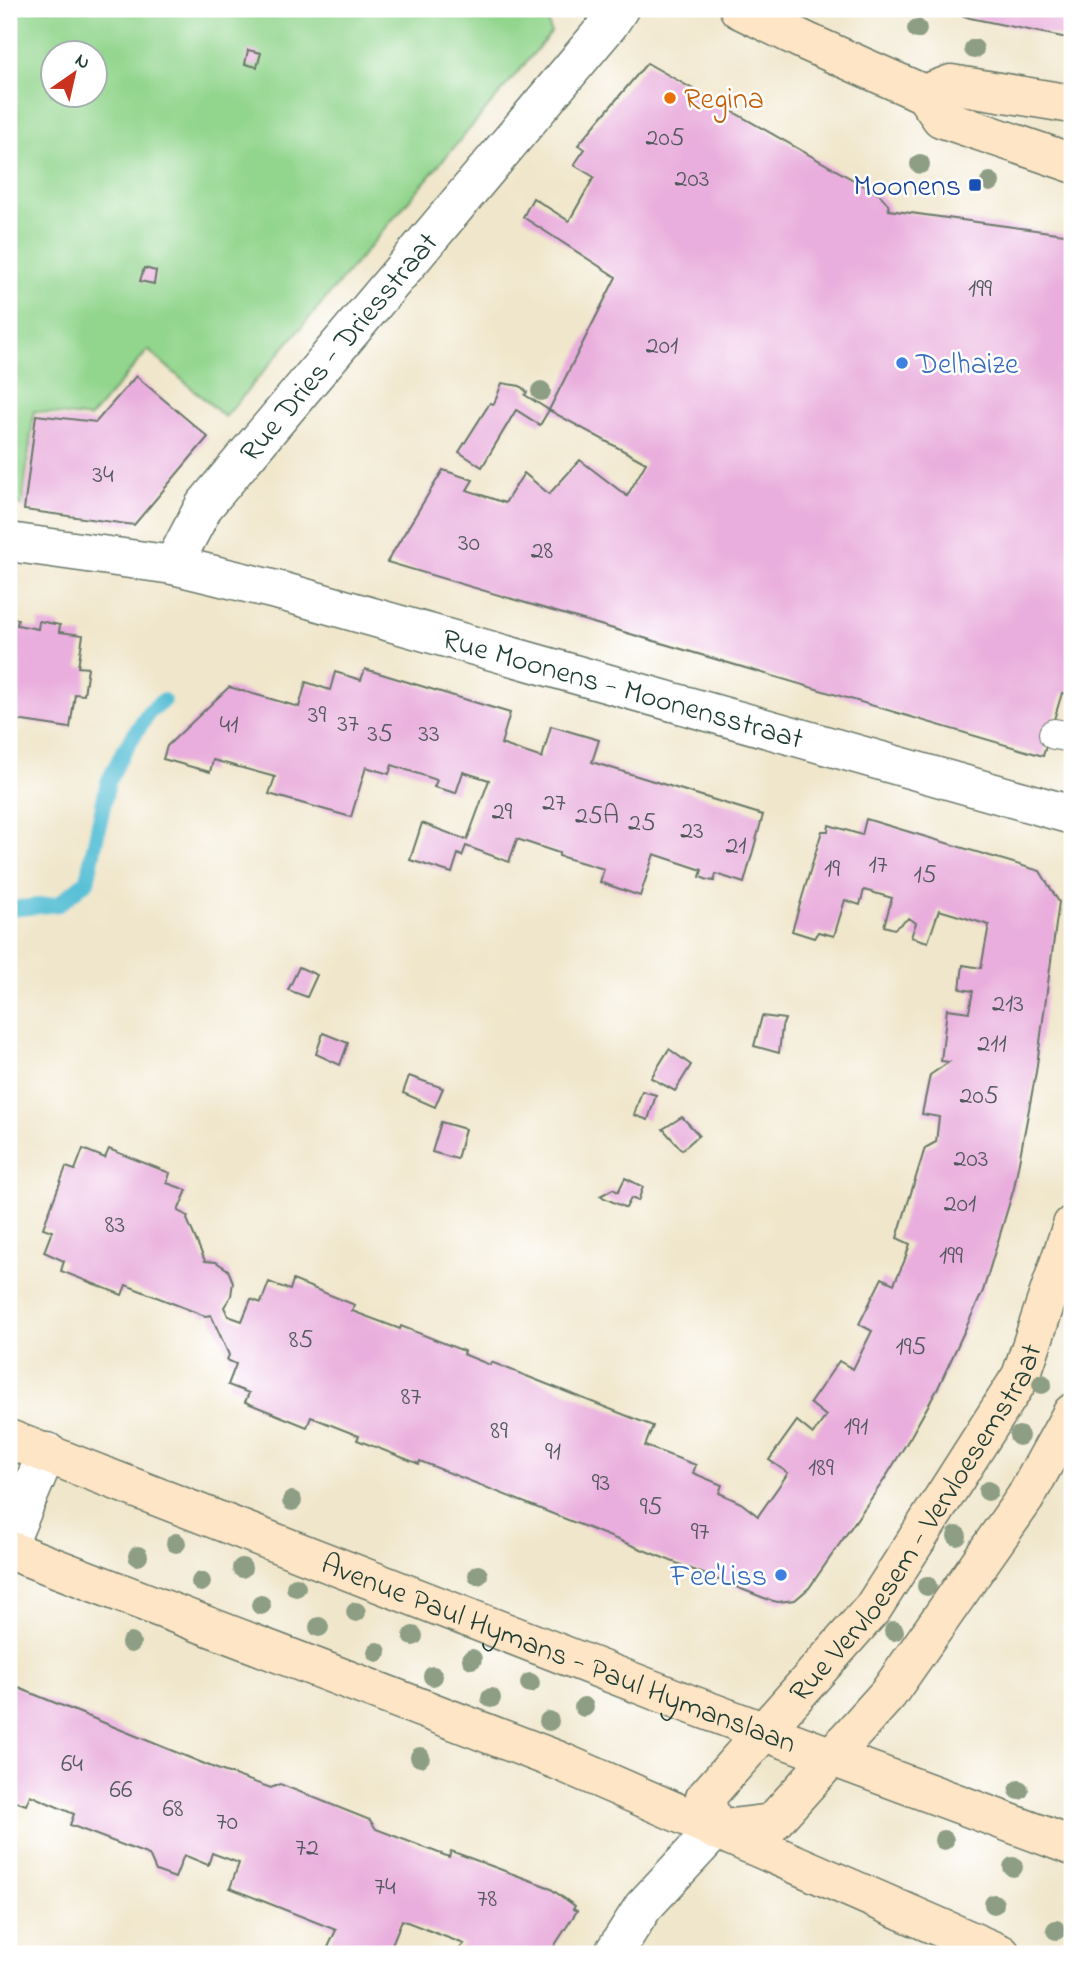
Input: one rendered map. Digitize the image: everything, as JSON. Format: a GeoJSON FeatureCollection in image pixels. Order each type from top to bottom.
{"type":"FeatureCollection","features":[{"type":"Feature","properties":{"kind":"main road"},"geometry":{"type":"LineString","coordinates":[[739,9],[924,94],[941,118],[1072,163]]}},
{"type":"Feature","properties":{"kind":"main road"},"geometry":{"type":"LineString","coordinates":[[924,94],[951,84],[1072,104]]}},
{"type":"Feature","properties":{"kind":"main road","name":"Rue Vervloesem - Vervloesemstraat"},"geometry":{"type":"LineString","coordinates":[[715,1830],[705,1798],[873,1608],[1021,1376],[1072,1225]]}},
{"type":"Feature","properties":{"kind":"main road"},"geometry":{"type":"LineString","coordinates":[[715,1830],[772,1823],[888,1695],[1026,1498],[1072,1413]]}},
{"type":"Feature","properties":{"kind":"main road","name":"Avenue Paul Hymans - Paul Hymanslaan"},"geometry":{"type":"LineString","coordinates":[[9,1439],[764,1731],[1072,1846]]}},
{"type":"Feature","properties":{"kind":"main road"},"geometry":{"type":"LineString","coordinates":[[9,1550],[556,1760],[1001,1954]]}},
{"type":"Feature","properties":{"kind":"street","name":"Rue Dries - Driesstraat"},"geometry":{"type":"LineString","coordinates":[[173,565],[204,506],[619,9]]}},
{"type":"Feature","properties":{"kind":"street"},"geometry":{"type":"LineString","coordinates":[[9,542],[173,565]]}},
{"type":"Feature","properties":{"kind":"street","name":"Rue Moonens - Moonensstraat"},"geometry":{"type":"LineString","coordinates":[[173,565],[284,592],[1072,815]]}},
{"type":"Feature","properties":{"kind":"street"},"geometry":{"type":"LineString","coordinates":[[9,1542],[47,1452]]}},
{"type":"Feature","properties":{"kind":"street"},"geometry":{"type":"LineString","coordinates":[[613,1954],[643,1907],[715,1830]]}},
{"type":"Feature","properties":{"kind":"green space"},"geometry":{"type":"Polygon","coordinates":[[[9,9],[546,9],[551,33],[225,417],[148,350],[90,418],[34,411],[22,506],[9,505],[9,9]]]}},
{"type":"Feature","properties":{"kind":"building"},"geometry":{"type":"Polygon","coordinates":[[[944,9],[1072,9],[1072,39],[970,18],[944,9]]]}},
{"type":"Feature","properties":{"kind":"building"},"geometry":{"type":"Polygon","coordinates":[[[248,50],[261,53],[257,67],[245,64],[248,50]]]}},
{"type":"Feature","properties":{"kind":"building","name":"Delhaize"},"geometry":{"type":"Polygon","coordinates":[[[647,63],[880,195],[888,204],[889,210],[1072,235],[1072,694],[1062,693],[1043,756],[387,562],[443,470],[473,480],[467,490],[505,503],[524,473],[549,494],[580,460],[627,496],[646,463],[549,410],[616,277],[523,217],[533,198],[569,221],[594,177],[574,165],[585,149],[578,145],[647,63]]]}},
{"type":"Feature","properties":{"kind":"building"},"geometry":{"type":"Polygon","coordinates":[[[144,268],[156,271],[154,284],[140,281],[144,268]]]}},
{"type":"Feature","properties":{"kind":"building"},"geometry":{"type":"Polygon","coordinates":[[[136,376],[208,437],[134,525],[24,510],[36,415],[96,422],[136,376]]]}},
{"type":"Feature","properties":{"kind":"building"},"geometry":{"type":"Polygon","coordinates":[[[502,383],[520,386],[527,392],[525,395],[549,410],[540,425],[516,410],[482,467],[459,452],[490,403],[494,404],[502,383]]]}},
{"type":"Feature","properties":{"kind":"building"},"geometry":{"type":"Polygon","coordinates":[[[9,617],[18,619],[17,625],[38,629],[39,621],[60,625],[59,632],[83,635],[78,667],[88,668],[84,695],[75,694],[70,728],[9,719],[9,617]]]}},
{"type":"Feature","properties":{"kind":"building"},"geometry":{"type":"Polygon","coordinates":[[[365,669],[510,713],[501,744],[542,758],[551,726],[599,740],[592,762],[763,815],[744,883],[716,874],[714,881],[708,880],[700,877],[702,870],[654,854],[640,896],[600,882],[604,869],[559,856],[559,853],[517,839],[509,862],[466,846],[462,856],[458,854],[452,873],[410,860],[422,823],[467,840],[489,780],[463,772],[456,793],[434,787],[437,780],[392,765],[389,774],[366,767],[351,817],[269,794],[275,777],[213,760],[210,772],[163,759],[167,746],[229,687],[299,707],[306,682],[330,690],[335,672],[361,680],[365,669]]]}},
{"type":"Feature","properties":{"kind":"building"},"geometry":{"type":"Polygon","coordinates":[[[866,819],[1040,871],[1059,902],[1036,1072],[1014,1188],[983,1291],[938,1388],[911,1436],[809,1588],[795,1600],[769,1600],[420,1461],[419,1464],[357,1440],[359,1436],[311,1417],[307,1427],[245,1402],[249,1393],[228,1385],[236,1364],[227,1360],[229,1355],[211,1315],[205,1316],[126,1285],[122,1295],[61,1271],[64,1261],[44,1252],[52,1231],[43,1228],[66,1167],[75,1170],[83,1149],[105,1158],[109,1149],[170,1173],[167,1183],[187,1190],[178,1211],[188,1216],[205,1261],[216,1262],[228,1270],[233,1282],[231,1296],[224,1307],[228,1316],[242,1321],[251,1299],[261,1303],[269,1282],[290,1290],[293,1280],[355,1305],[352,1311],[400,1329],[401,1326],[464,1351],[463,1354],[490,1365],[491,1362],[653,1426],[645,1446],[696,1465],[693,1473],[722,1485],[719,1493],[741,1503],[758,1516],[788,1473],[769,1460],[797,1421],[813,1434],[826,1416],[810,1403],[839,1361],[853,1369],[872,1331],[859,1324],[882,1278],[894,1284],[904,1262],[910,1244],[897,1238],[925,1148],[936,1142],[939,1117],[922,1114],[930,1075],[949,1062],[941,1061],[947,1009],[969,1012],[973,991],[960,989],[963,965],[981,968],[989,925],[939,910],[928,942],[911,937],[916,923],[909,918],[894,929],[884,926],[892,898],[864,890],[860,905],[845,900],[834,936],[818,932],[814,938],[792,931],[822,831],[828,831],[829,825],[862,835],[866,819]]]}},
{"type":"Feature","properties":{"kind":"building"},"geometry":{"type":"Polygon","coordinates":[[[299,967],[317,975],[307,997],[288,990],[299,967]]]}},
{"type":"Feature","properties":{"kind":"building"},"geometry":{"type":"Polygon","coordinates":[[[762,1016],[785,1019],[779,1053],[754,1046],[762,1016]]]}},
{"type":"Feature","properties":{"kind":"building"},"geometry":{"type":"Polygon","coordinates":[[[323,1033],[348,1043],[340,1065],[316,1054],[323,1033]]]}},
{"type":"Feature","properties":{"kind":"building"},"geometry":{"type":"Polygon","coordinates":[[[669,1049],[691,1065],[675,1091],[651,1078],[669,1049]]]}},
{"type":"Feature","properties":{"kind":"building"},"geometry":{"type":"Polygon","coordinates":[[[409,1076],[443,1088],[435,1107],[403,1093],[409,1076]]]}},
{"type":"Feature","properties":{"kind":"building"},"geometry":{"type":"Polygon","coordinates":[[[642,1091],[656,1095],[648,1120],[634,1115],[642,1091]]]}},
{"type":"Feature","properties":{"kind":"building"},"geometry":{"type":"Polygon","coordinates":[[[682,1117],[699,1135],[682,1150],[663,1129],[682,1117]]]}},
{"type":"Feature","properties":{"kind":"building"},"geometry":{"type":"Polygon","coordinates":[[[441,1122],[465,1129],[457,1159],[432,1152],[441,1122]]]}},
{"type":"Feature","properties":{"kind":"building"},"geometry":{"type":"Polygon","coordinates":[[[625,1178],[643,1187],[638,1201],[631,1198],[626,1208],[600,1196],[613,1189],[618,1192],[625,1178]]]}},
{"type":"Feature","properties":{"kind":"building"},"geometry":{"type":"Polygon","coordinates":[[[9,1684],[217,1769],[271,1788],[280,1784],[370,1820],[376,1829],[449,1857],[451,1851],[548,1887],[575,1906],[573,1909],[577,1911],[549,1954],[455,1954],[464,1944],[402,1920],[388,1954],[325,1954],[336,1930],[230,1888],[239,1863],[212,1853],[208,1865],[184,1855],[175,1878],[156,1871],[149,1855],[70,1825],[74,1814],[30,1795],[26,1805],[9,1799],[9,1684]]]}},
{"type":"Feature","properties":{"kind":"waterway"},"geometry":{"type":"LineString","coordinates":[[9,909],[59,904],[87,881],[108,782],[123,752],[149,712],[163,701]]}},
{"type":"Feature","properties":{"kind":"place","name":"Regina"},"geometry":{"type":"Point","coordinates":[670,98]}},
{"type":"Feature","properties":{"kind":"place","name":"Moonens"},"geometry":{"type":"Point","coordinates":[975,185]}},
{"type":"Feature","properties":{"kind":"place","name":"Delhaize"},"geometry":{"type":"Point","coordinates":[902,363]}},
{"type":"Feature","properties":{"kind":"place","name":"Fee'Liss"},"geometry":{"type":"Point","coordinates":[781,1575]}}]}
